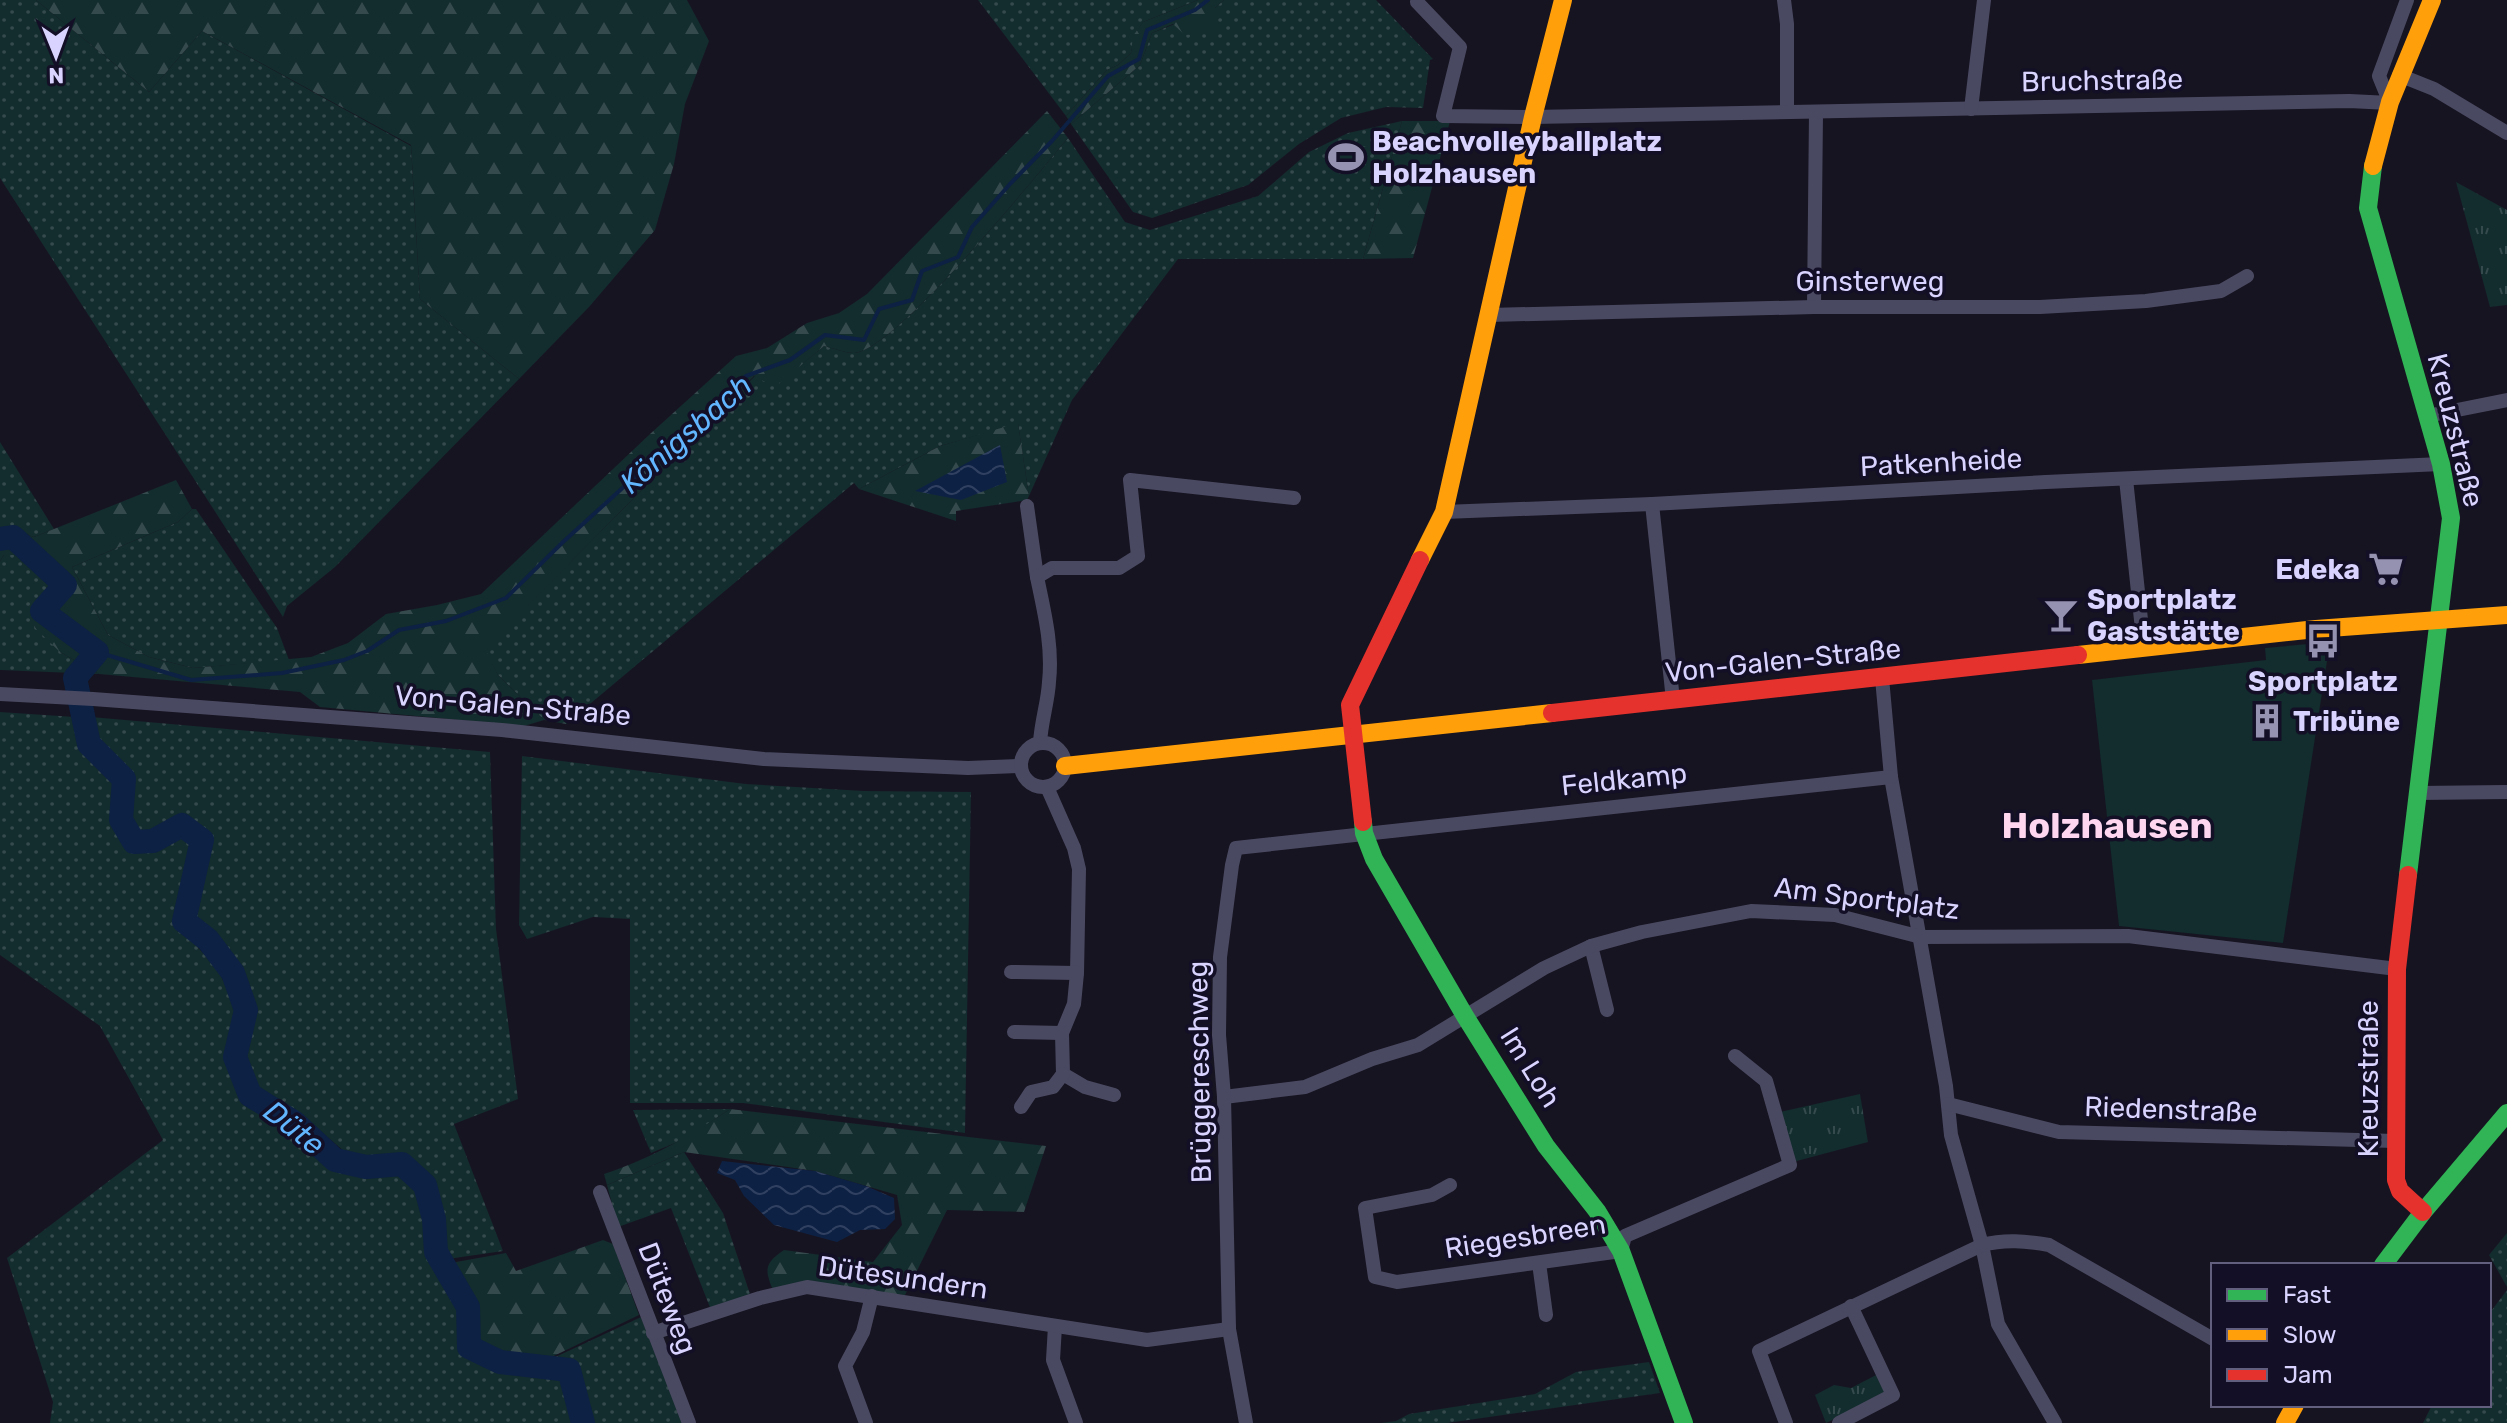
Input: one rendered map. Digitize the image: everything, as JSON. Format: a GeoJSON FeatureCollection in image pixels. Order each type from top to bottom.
{"type":"FeatureCollection","features":[{"type":"Feature","properties":{"kind":"street","name":"Im Loh"},"geometry":{"type":"LineString","coordinates":[[1563,0],[1533,117],[1444,512],[1350,705],[1352,734],[1364,833],[1374,859],[1465,1016],[1546,1146],[1597,1211],[1621,1251],[1684,1423]]}},
{"type":"Feature","properties":{"kind":"street"},"geometry":{"type":"LineString","coordinates":[[1784,0],[1787,112]]}},
{"type":"Feature","properties":{"kind":"street"},"geometry":{"type":"LineString","coordinates":[[1971,109],[1984,0]]}},
{"type":"Feature","properties":{"kind":"street"},"geometry":{"type":"LineString","coordinates":[[2390,103],[2379,76],[2407,0]]}},
{"type":"Feature","properties":{"kind":"street","name":"Kreuzstraße"},"geometry":{"type":"LineString","coordinates":[[2423,1212],[2400,1191],[2396,1180],[2397,969],[2451,518],[2441,464],[2368,208],[2368,185],[2399,75],[2432,0]]}},
{"type":"Feature","properties":{"kind":"street","name":"Bruchstraße"},"geometry":{"type":"LineString","coordinates":[[1417,2],[1460,47],[1443,116],[1533,117],[2349,101],[2390,103]]}},
{"type":"Feature","properties":{"kind":"street"},"geometry":{"type":"LineString","coordinates":[[2399,75],[2434,89],[2507,133]]}},
{"type":"Feature","properties":{"kind":"street"},"geometry":{"type":"LineString","coordinates":[[1814,307],[1816,112]]}},
{"type":"Feature","properties":{"kind":"street","name":"Ginsterweg"},"geometry":{"type":"LineString","coordinates":[[1489,315],[1814,307],[2040,307],[2146,301],[2221,291],[2247,276]]}},
{"type":"Feature","properties":{"kind":"street"},"geometry":{"type":"LineString","coordinates":[[2427,416],[2507,400]]}},
{"type":"Feature","properties":{"kind":"street","name":"Patkenheide"},"geometry":{"type":"LineString","coordinates":[[1444,512],[2441,464]]}},
{"type":"Feature","properties":{"kind":"street"},"geometry":{"type":"LineString","coordinates":[[2126,479],[2144,648]]}},
{"type":"Feature","properties":{"kind":"street"},"geometry":{"type":"LineString","coordinates":[[1037,577],[1052,568],[1119,568],[1138,556],[1130,480],[1294,498]]}},
{"type":"Feature","properties":{"kind":"street"},"geometry":{"type":"LineString","coordinates":[[1652,504],[1673,700]]}},
{"type":"Feature","properties":{"kind":"street"},"geometry":{"type":"LineString","coordinates":[[1027,506],[1048,632],[1049,682],[1040,743]]}},
{"type":"Feature","properties":{"kind":"street","name":"Von-Galen-Straße"},"geometry":{"type":"LineString","coordinates":[[1065,766],[2323,628],[2507,615]]}},
{"type":"Feature","properties":{"kind":"street"},"geometry":{"type":"LineString","coordinates":[[1882,678],[1891,777],[1921,937],[1951,1135],[1982,1245],[1998,1324],[2055,1423]]}},
{"type":"Feature","properties":{"kind":"street","name":"Von-Galen-Straße"},"geometry":{"type":"LineString","coordinates":[[0,694],[502,730],[764,759],[968,768],[1021,766]]}},
{"type":"Feature","properties":{"kind":"street"},"geometry":{"type":"LineString","coordinates":[[1040,743],[1053,745],[1062,753],[1065,766],[1063,775],[1047,787],[1036,786],[1026,779],[1021,766],[1023,755],[1030,747],[1040,743]]}},
{"type":"Feature","properties":{"kind":"street","name":"Feldkamp"},"geometry":{"type":"LineString","coordinates":[[1364,833],[1891,777]]}},
{"type":"Feature","properties":{"kind":"street"},"geometry":{"type":"LineString","coordinates":[[1021,1107],[1031,1092],[1053,1087],[1063,1074],[1062,1033],[1074,1004],[1077,973],[1079,869],[1074,848],[1047,787]]}},
{"type":"Feature","properties":{"kind":"street"},"geometry":{"type":"LineString","coordinates":[[2418,793],[2507,792]]}},
{"type":"Feature","properties":{"kind":"street","name":"Brüggereschweg"},"geometry":{"type":"LineString","coordinates":[[1246,1423],[1229,1329],[1224,1097],[1219,1035],[1220,957],[1232,865],[1236,848],[1364,833]]}},
{"type":"Feature","properties":{"kind":"street","name":"Am Sportplatz"},"geometry":{"type":"LineString","coordinates":[[1224,1097],[1305,1087],[1372,1059],[1418,1045],[1544,968],[1591,946],[1642,932],[1751,911],[1835,915],[1921,937],[2128,936],[2397,969]]}},
{"type":"Feature","properties":{"kind":"street"},"geometry":{"type":"LineString","coordinates":[[1591,946],[1607,1010]]}},
{"type":"Feature","properties":{"kind":"street"},"geometry":{"type":"LineString","coordinates":[[1011,972],[1077,973]]}},
{"type":"Feature","properties":{"kind":"street"},"geometry":{"type":"LineString","coordinates":[[1014,1032],[1062,1033]]}},
{"type":"Feature","properties":{"kind":"street","name":"Riegesbreen"},"geometry":{"type":"LineString","coordinates":[[1450,1185],[1432,1195],[1365,1208],[1375,1277],[1397,1282],[1621,1251],[1625,1236],[1790,1165],[1766,1081],[1735,1056]]}},
{"type":"Feature","properties":{"kind":"street"},"geometry":{"type":"LineString","coordinates":[[1063,1074],[1085,1087],[1114,1095]]}},
{"type":"Feature","properties":{"kind":"street","name":"Riedenstraße"},"geometry":{"type":"LineString","coordinates":[[1948,1104],[2059,1132],[2395,1141]]}},
{"type":"Feature","properties":{"kind":"street"},"geometry":{"type":"LineString","coordinates":[[2385,1263],[2423,1212],[2507,1113]]}},
{"type":"Feature","properties":{"kind":"street","name":"Düteweg"},"geometry":{"type":"LineString","coordinates":[[600,1192],[689,1423]]}},
{"type":"Feature","properties":{"kind":"street"},"geometry":{"type":"LineString","coordinates":[[1786,1423],[1759,1351],[1982,1245],[2022,1240],[2049,1245],[2211,1338]]}},
{"type":"Feature","properties":{"kind":"street"},"geometry":{"type":"LineString","coordinates":[[1539,1263],[1546,1315]]}},
{"type":"Feature","properties":{"kind":"street","name":"Dütesundern"},"geometry":{"type":"LineString","coordinates":[[653,1333],[760,1298],[807,1287],[1147,1340],[1229,1329]]}},
{"type":"Feature","properties":{"kind":"street"},"geometry":{"type":"LineString","coordinates":[[866,1423],[845,1366],[863,1332],[872,1296]]}},
{"type":"Feature","properties":{"kind":"street"},"geometry":{"type":"LineString","coordinates":[[1839,1423],[1893,1395],[1851,1306]]}},
{"type":"Feature","properties":{"kind":"street"},"geometry":{"type":"LineString","coordinates":[[1055,1326],[1053,1360],[1076,1423]]}},
{"type":"Feature","properties":{"kind":"green space"},"geometry":{"type":"Polygon","coordinates":[[[0,0],[36,0],[149,92],[202,31],[411,146],[420,299],[519,379],[335,567],[287,606],[283,617],[0,178],[0,0]]]}},
{"type":"Feature","properties":{"kind":"green space"},"geometry":{"type":"Polygon","coordinates":[[[36,0],[687,0],[709,41],[685,104],[674,164],[655,230],[589,307],[519,379],[420,299],[411,145],[202,31],[149,92],[36,0]]]}},
{"type":"Feature","properties":{"kind":"green space"},"geometry":{"type":"Polygon","coordinates":[[[978,0],[1198,0],[1143,22],[1134,36],[1131,53],[1107,70],[1066,116],[978,0]]]}},
{"type":"Feature","properties":{"kind":"green space"},"geometry":{"type":"Polygon","coordinates":[[[1198,0],[1224,0],[1215,8],[1220,15],[1213,32],[1185,35],[1173,24],[1152,33],[1140,65],[1071,124],[1066,116],[1107,70],[1131,53],[1133,36],[1143,22],[1198,0]]]}},
{"type":"Feature","properties":{"kind":"green space"},"geometry":{"type":"Polygon","coordinates":[[[1224,0],[1376,0],[1433,59],[1430,60],[1423,108],[1386,107],[1341,118],[1299,144],[1248,185],[1152,218],[1133,212],[1071,124],[1140,65],[1152,33],[1215,8],[1224,0]]]}},
{"type":"Feature","properties":{"kind":"green space"},"geometry":{"type":"Polygon","coordinates":[[[1047,111],[1068,138],[964,259],[900,324],[874,345],[854,353],[824,346],[775,387],[754,376],[485,649],[498,675],[544,720],[524,726],[320,707],[300,692],[99,674],[60,652],[34,627],[52,589],[24,555],[4,555],[0,561],[0,528],[7,527],[34,537],[176,480],[192,509],[178,522],[72,567],[108,635],[149,657],[193,668],[311,657],[348,643],[386,614],[481,594],[736,356],[767,348],[807,323],[839,313],[867,294],[1047,111]]]}},
{"type":"Feature","properties":{"kind":"green space"},"geometry":{"type":"Polygon","coordinates":[[[1402,121],[1363,259],[1178,259],[1072,400],[1029,496],[1018,424],[940,446],[859,489],[854,483],[566,724],[544,720],[498,675],[484,649],[755,376],[775,386],[824,346],[854,353],[874,345],[900,324],[964,259],[1068,138],[1125,222],[1150,230],[1258,196],[1309,152],[1348,133],[1402,121]]]}},
{"type":"Feature","properties":{"kind":"green space"},"geometry":{"type":"Polygon","coordinates":[[[1402,121],[1450,121],[1413,258],[1363,259],[1402,121]]]}},
{"type":"Feature","properties":{"kind":"green space","name":"Beachvolleyballplatz Holzhausen"},"geometry":{"type":"Polygon","coordinates":[[[1329,146],[1366,147],[1365,169],[1326,168],[1329,146]]]}},
{"type":"Feature","properties":{"kind":"green space"},"geometry":{"type":"Polygon","coordinates":[[[2456,182],[2507,210],[2507,305],[2490,307],[2456,182]]]}},
{"type":"Feature","properties":{"kind":"green space"},"geometry":{"type":"Polygon","coordinates":[[[1018,423],[1029,496],[1027,500],[956,511],[956,521],[859,489],[940,446],[1018,423]]]}},
{"type":"Feature","properties":{"kind":"green space"},"geometry":{"type":"Polygon","coordinates":[[[0,442],[54,529],[34,537],[7,527],[0,528],[0,442]]]}},
{"type":"Feature","properties":{"kind":"green space"},"geometry":{"type":"Polygon","coordinates":[[[196,509],[277,628],[289,660],[193,668],[149,657],[108,635],[72,567],[178,522],[196,509]]]}},
{"type":"Feature","properties":{"kind":"green space"},"geometry":{"type":"Polygon","coordinates":[[[4,555],[24,555],[52,589],[60,652],[99,674],[0,670],[0,561],[4,555]]]}},
{"type":"Feature","properties":{"kind":"green space"},"geometry":{"type":"Polygon","coordinates":[[[2330,642],[2283,943],[2119,926],[2092,680],[2266,660],[2265,648],[2330,642]]]}},
{"type":"Feature","properties":{"kind":"green space"},"geometry":{"type":"Polygon","coordinates":[[[0,712],[75,717],[80,747],[117,782],[113,823],[130,851],[155,852],[181,836],[194,843],[176,924],[217,968],[238,1010],[226,1056],[243,1100],[292,1132],[328,1167],[361,1175],[396,1171],[419,1189],[428,1223],[429,1256],[462,1308],[466,1352],[497,1369],[564,1375],[577,1423],[50,1423],[53,1402],[7,1258],[163,1140],[100,1026],[0,955],[0,712]]]}},
{"type":"Feature","properties":{"kind":"green space"},"geometry":{"type":"Polygon","coordinates":[[[91,717],[490,752],[496,929],[518,1099],[454,1124],[503,1251],[448,1259],[440,1248],[442,1219],[435,1182],[404,1154],[351,1157],[294,1109],[253,1084],[243,1054],[255,1011],[241,969],[213,933],[192,917],[212,840],[182,816],[150,835],[138,836],[128,818],[130,775],[93,739],[91,717]]]}},
{"type":"Feature","properties":{"kind":"green space"},"geometry":{"type":"Polygon","coordinates":[[[522,756],[746,784],[864,791],[971,792],[965,1133],[743,1103],[630,1103],[630,919],[593,917],[527,939],[519,925],[522,756]]]}},
{"type":"Feature","properties":{"kind":"green space"},"geometry":{"type":"Polygon","coordinates":[[[1860,1094],[1868,1142],[1793,1162],[1780,1112],[1860,1094]]]}},
{"type":"Feature","properties":{"kind":"green space"},"geometry":{"type":"Polygon","coordinates":[[[730,1109],[687,1138],[651,1153],[633,1110],[730,1109]]]}},
{"type":"Feature","properties":{"kind":"green space"},"geometry":{"type":"Polygon","coordinates":[[[730,1109],[1046,1146],[1024,1212],[947,1210],[905,1295],[773,1290],[768,1267],[784,1250],[873,1262],[902,1225],[897,1195],[815,1171],[684,1152],[607,1185],[604,1174],[669,1146],[730,1109]]]}},
{"type":"Feature","properties":{"kind":"green space"},"geometry":{"type":"Polygon","coordinates":[[[684,1152],[723,1213],[751,1297],[711,1310],[671,1208],[618,1227],[607,1185],[684,1152]]]}},
{"type":"Feature","properties":{"kind":"green space"},"geometry":{"type":"Polygon","coordinates":[[[2507,1233],[2507,1287],[2489,1255],[2507,1233]]]}},
{"type":"Feature","properties":{"kind":"green space"},"geometry":{"type":"Polygon","coordinates":[[[603,1240],[613,1244],[639,1315],[535,1365],[500,1362],[469,1347],[467,1307],[445,1264],[506,1253],[516,1271],[603,1240]]]}},
{"type":"Feature","properties":{"kind":"green space"},"geometry":{"type":"Polygon","coordinates":[[[2507,1290],[2507,1423],[2423,1423],[2431,1407],[2491,1407],[2491,1311],[2507,1290]]]}},
{"type":"Feature","properties":{"kind":"green space"},"geometry":{"type":"Polygon","coordinates":[[[641,1317],[683,1423],[591,1423],[574,1363],[549,1360],[641,1317]]]}},
{"type":"Feature","properties":{"kind":"green space"},"geometry":{"type":"Polygon","coordinates":[[[1649,1362],[1660,1393],[1447,1423],[1381,1423],[1396,1421],[1409,1414],[1535,1394],[1576,1372],[1649,1362]]]}},
{"type":"Feature","properties":{"kind":"green space"},"geometry":{"type":"Polygon","coordinates":[[[1878,1374],[1887,1394],[1826,1423],[1815,1395],[1834,1385],[1851,1388],[1878,1374]]]}},
{"type":"Feature","properties":{"kind":"water"},"geometry":{"type":"Polygon","coordinates":[[[1000,445],[1007,482],[961,500],[915,491],[1000,445]]]}},
{"type":"Feature","properties":{"kind":"water"},"geometry":{"type":"Polygon","coordinates":[[[722,1161],[815,1171],[866,1186],[894,1198],[895,1219],[885,1229],[860,1230],[837,1242],[774,1225],[744,1196],[735,1180],[717,1173],[722,1161]]]}},
{"type":"Feature","properties":{"kind":"waterway","name":"Königsbach"},"geometry":{"type":"LineString","coordinates":[[97,652],[191,680],[282,673],[344,660],[367,651],[399,630],[446,621],[506,598],[563,542],[746,376],[790,360],[825,335],[864,340],[879,309],[912,300],[922,271],[958,257],[972,227],[1108,76],[1139,59],[1147,30],[1195,10],[1208,0]]}},
{"type":"Feature","properties":{"kind":"waterway","name":"Düte"},"geometry":{"type":"LineString","coordinates":[[0,539],[13,537],[65,585],[42,611],[97,652],[75,678],[89,744],[124,779],[121,820],[134,842],[153,841],[182,825],[202,840],[184,921],[208,940],[233,973],[246,1010],[235,1057],[250,1095],[295,1123],[335,1160],[366,1167],[402,1164],[425,1185],[434,1219],[436,1252],[468,1307],[469,1347],[500,1362],[569,1370],[583,1423]]}},
{"type":"Feature","properties":{"kind":"traffic: fast"},"geometry":{"type":"LineString","coordinates":[[2373,166],[2368,208],[2441,464],[2451,518],[2408,875]]}},
{"type":"Feature","properties":{"kind":"traffic: fast"},"geometry":{"type":"LineString","coordinates":[[1363,822],[1374,859],[1465,1016],[1546,1146],[1597,1211],[1621,1251],[1684,1423]]}},
{"type":"Feature","properties":{"kind":"traffic: fast"},"geometry":{"type":"LineString","coordinates":[[2385,1263],[2423,1212],[2507,1113]]}},
{"type":"Feature","properties":{"kind":"traffic: slow"},"geometry":{"type":"LineString","coordinates":[[1420,560],[1444,512],[1533,117],[1563,0]]}},
{"type":"Feature","properties":{"kind":"traffic: slow"},"geometry":{"type":"LineString","coordinates":[[2373,166],[2390,102],[2432,0]]}},
{"type":"Feature","properties":{"kind":"traffic: slow"},"geometry":{"type":"LineString","coordinates":[[2078,655],[2316,629],[2507,615]]}},
{"type":"Feature","properties":{"kind":"traffic: slow"},"geometry":{"type":"LineString","coordinates":[[1065,766],[1552,713]]}},
{"type":"Feature","properties":{"kind":"traffic: slow"},"geometry":{"type":"LineString","coordinates":[[2285,1423],[2294,1407]]}},
{"type":"Feature","properties":{"kind":"traffic: jam"},"geometry":{"type":"LineString","coordinates":[[1363,822],[1350,705],[1420,560]]}},
{"type":"Feature","properties":{"kind":"traffic: jam"},"geometry":{"type":"LineString","coordinates":[[1552,713],[2078,655]]}},
{"type":"Feature","properties":{"kind":"traffic: jam"},"geometry":{"type":"LineString","coordinates":[[2408,875],[2397,969],[2396,1180],[2400,1191],[2423,1212]]}},
{"type":"Feature","properties":{"kind":"place","name":"Beachvolleyballplatz Holzhausen"},"geometry":{"type":"Point","coordinates":[1346,157]}},
{"type":"Feature","properties":{"kind":"place","name":"Edeka"},"geometry":{"type":"Point","coordinates":[2386,569]}},
{"type":"Feature","properties":{"kind":"place","name":"Sportplatz Gaststätte"},"geometry":{"type":"Point","coordinates":[2061,615]}},
{"type":"Feature","properties":{"kind":"place","name":"Sportplatz"},"geometry":{"type":"Point","coordinates":[2323,641]}},
{"type":"Feature","properties":{"kind":"place","name":"Tribüne"},"geometry":{"type":"Point","coordinates":[2267,721]}},
{"type":"Feature","properties":{"kind":"district","name":"Holzhausen"},"geometry":{"type":"Point","coordinates":[2107,825]}}]}
